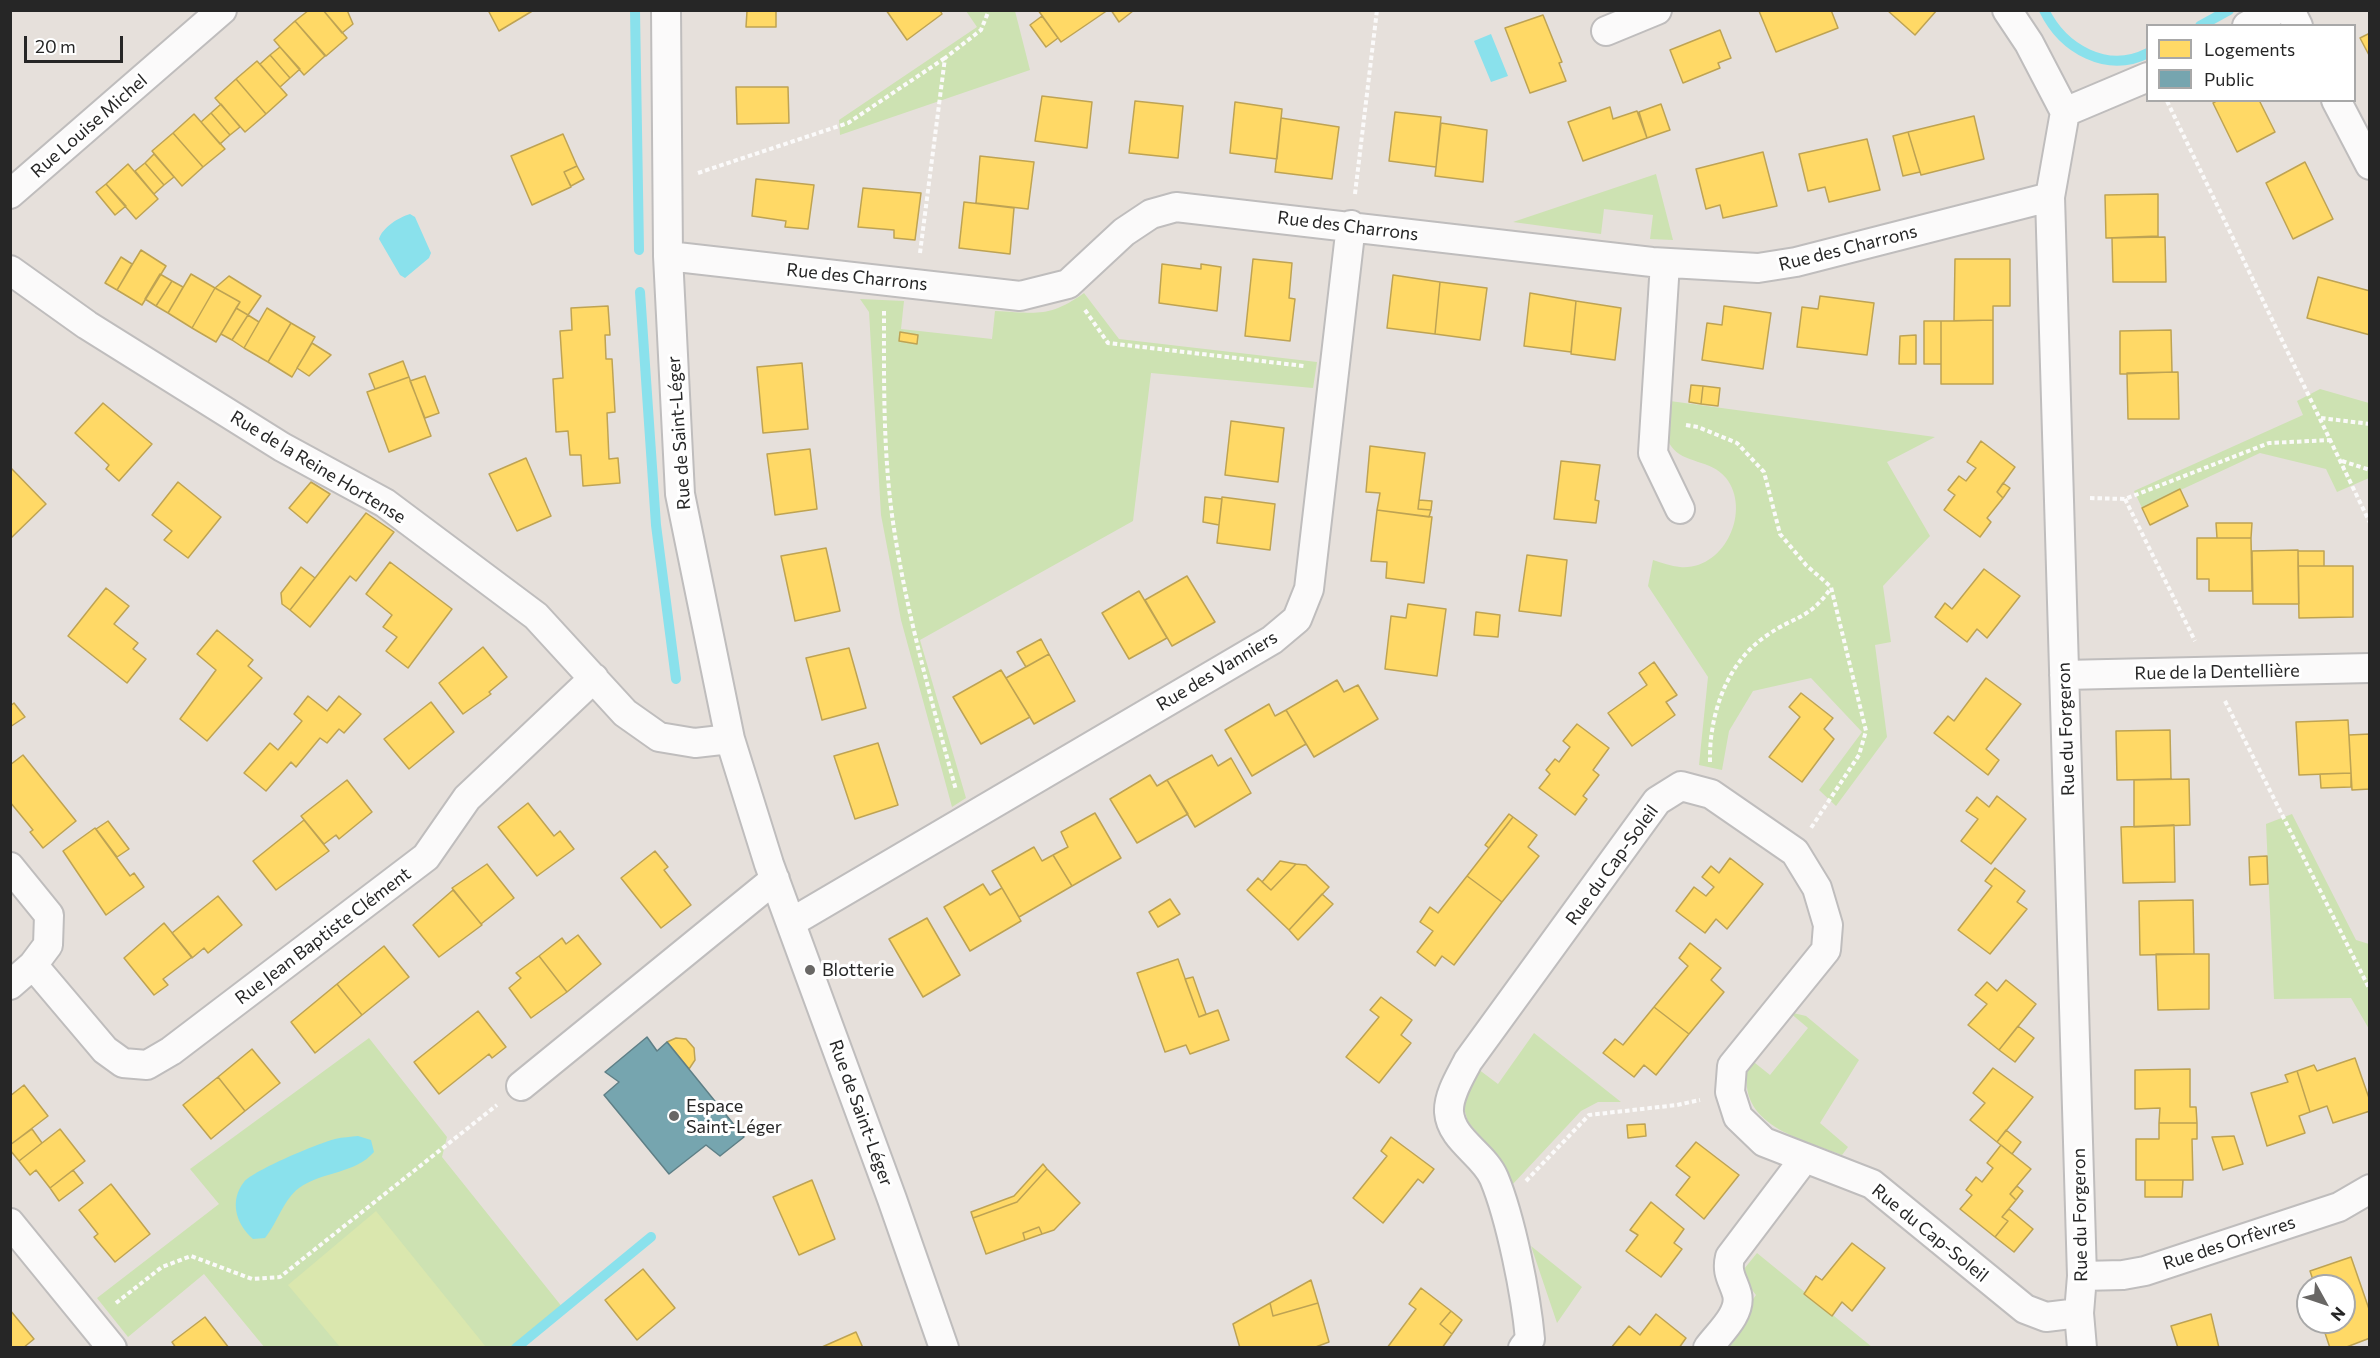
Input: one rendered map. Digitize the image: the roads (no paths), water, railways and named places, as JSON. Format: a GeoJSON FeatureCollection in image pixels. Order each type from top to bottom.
{"type":"FeatureCollection","features":[{"type":"Feature","properties":{"kind":"street","name":"Rue Louise Michel"},"geometry":{"type":"LineString","coordinates":[[10,194],[222,10]]}},
{"type":"Feature","properties":{"kind":"street","name":"Rue de Saint-Léger"},"geometry":{"type":"LineString","coordinates":[[666,10],[668,256],[680,494],[730,739],[775,879],[944,1347]]}},
{"type":"Feature","properties":{"kind":"street"},"geometry":{"type":"LineString","coordinates":[[1606,31],[1657,10]]}},
{"type":"Feature","properties":{"kind":"street"},"geometry":{"type":"LineString","coordinates":[[2007,10],[2029,44],[2065,112],[2146,78]]}},
{"type":"Feature","properties":{"kind":"street"},"geometry":{"type":"LineString","coordinates":[[2251,24],[2276,10]]}},
{"type":"Feature","properties":{"kind":"street"},"geometry":{"type":"LineString","coordinates":[[2290,10],[2297,24]]}},
{"type":"Feature","properties":{"kind":"street"},"geometry":{"type":"LineString","coordinates":[[2338,102],[2370,165]]}},
{"type":"Feature","properties":{"kind":"street","name":"Rue du Forgeron"},"geometry":{"type":"LineString","coordinates":[[2065,112],[2050,197],[2082,1276],[2079,1313],[2082,1347]]}},
{"type":"Feature","properties":{"kind":"street","name":"Rue des Charrons"},"geometry":{"type":"LineString","coordinates":[[668,256],[1020,296],[1068,284],[1124,232],[1151,214],[1176,207],[1351,225],[1665,263],[1758,268],[1796,262],[2050,197]]}},
{"type":"Feature","properties":{"kind":"street","name":"Rue des Vanniers"},"geometry":{"type":"LineString","coordinates":[[792,921],[1272,640],[1297,620],[1309,589],[1351,225]]}},
{"type":"Feature","properties":{"kind":"street"},"geometry":{"type":"LineString","coordinates":[[1665,263],[1653,453],[1680,509]]}},
{"type":"Feature","properties":{"kind":"street","name":"Rue de la Reine Hortense"},"geometry":{"type":"LineString","coordinates":[[10,270],[87,325],[282,447],[384,503],[536,616],[625,713],[659,736],[695,743],[730,739]]}},
{"type":"Feature","properties":{"kind":"street","name":"Rue de la Dentellière"},"geometry":{"type":"LineString","coordinates":[[2064,675],[2370,669]]}},
{"type":"Feature","properties":{"kind":"street","name":"Rue Jean Baptiste Clément"},"geometry":{"type":"LineString","coordinates":[[33,965],[105,1050],[123,1063],[147,1065],[171,1051],[426,857],[467,798],[594,678]]}},
{"type":"Feature","properties":{"kind":"street","name":"Rue du Cap-Soleil"},"geometry":{"type":"LineString","coordinates":[[1531,1345],[1528,1317],[1502,1200],[1493,1175],[1481,1158],[1455,1131],[1449,1111],[1455,1088],[1468,1061],[1657,801],[1681,786],[1711,794],[1795,852],[1817,888],[1828,925],[1826,950],[1732,1066],[1730,1092],[1738,1117],[1764,1142],[1872,1184],[2025,1309],[2046,1317],[2079,1313]]}},
{"type":"Feature","properties":{"kind":"street"},"geometry":{"type":"LineString","coordinates":[[10,867],[50,915],[48,945],[33,965],[10,985]]}},
{"type":"Feature","properties":{"kind":"street"},"geometry":{"type":"LineString","coordinates":[[521,1086],[775,879]]}},
{"type":"Feature","properties":{"kind":"street"},"geometry":{"type":"LineString","coordinates":[[1707,1347],[1737,1306],[1737,1295],[1728,1268],[1731,1257],[1804,1159]]}},
{"type":"Feature","properties":{"kind":"street","name":"Rue des Orfèvres"},"geometry":{"type":"LineString","coordinates":[[2082,1276],[2123,1275],[2145,1271],[2339,1207],[2370,1189]]}},
{"type":"Feature","properties":{"kind":"street"},"geometry":{"type":"LineString","coordinates":[[10,1223],[112,1347]]}},
{"type":"Feature","properties":{"kind":"water"},"geometry":{"type":"Polygon","coordinates":[[[1491,34],[1508,76],[1491,82],[1474,41],[1491,34]]]}},
{"type":"Feature","properties":{"kind":"water"},"geometry":{"type":"Polygon","coordinates":[[[410,214],[415,217],[431,253],[429,258],[405,278],[400,275],[379,239],[392,224],[410,214]]]}},
{"type":"Feature","properties":{"kind":"water"},"geometry":{"type":"Polygon","coordinates":[[[358,1136],[371,1140],[374,1152],[358,1165],[318,1178],[299,1188],[293,1193],[265,1238],[253,1239],[247,1233],[236,1212],[239,1189],[244,1182],[273,1164],[302,1151],[335,1139],[358,1136]]]}},
{"type":"Feature","properties":{"kind":"waterway"},"geometry":{"type":"LineString","coordinates":[[635,10],[639,250]]}},
{"type":"Feature","properties":{"kind":"waterway"},"geometry":{"type":"LineString","coordinates":[[2044,10],[2062,36],[2088,54],[2117,61],[2133,59],[2146,54]]}},
{"type":"Feature","properties":{"kind":"waterway"},"geometry":{"type":"LineString","coordinates":[[2204,24],[2229,10]]}},
{"type":"Feature","properties":{"kind":"waterway"},"geometry":{"type":"LineString","coordinates":[[640,292],[656,525],[676,679]]}},
{"type":"Feature","properties":{"kind":"waterway"},"geometry":{"type":"LineString","coordinates":[[516,1348],[651,1237]]}},
{"type":"Feature","properties":{"kind":"place","name":"Blotterie"},"geometry":{"type":"Point","coordinates":[810,970]}},
{"type":"Feature","properties":{"kind":"place","name":"Espace Saint-Léger"},"geometry":{"type":"Point","coordinates":[674,1116]}}]}
